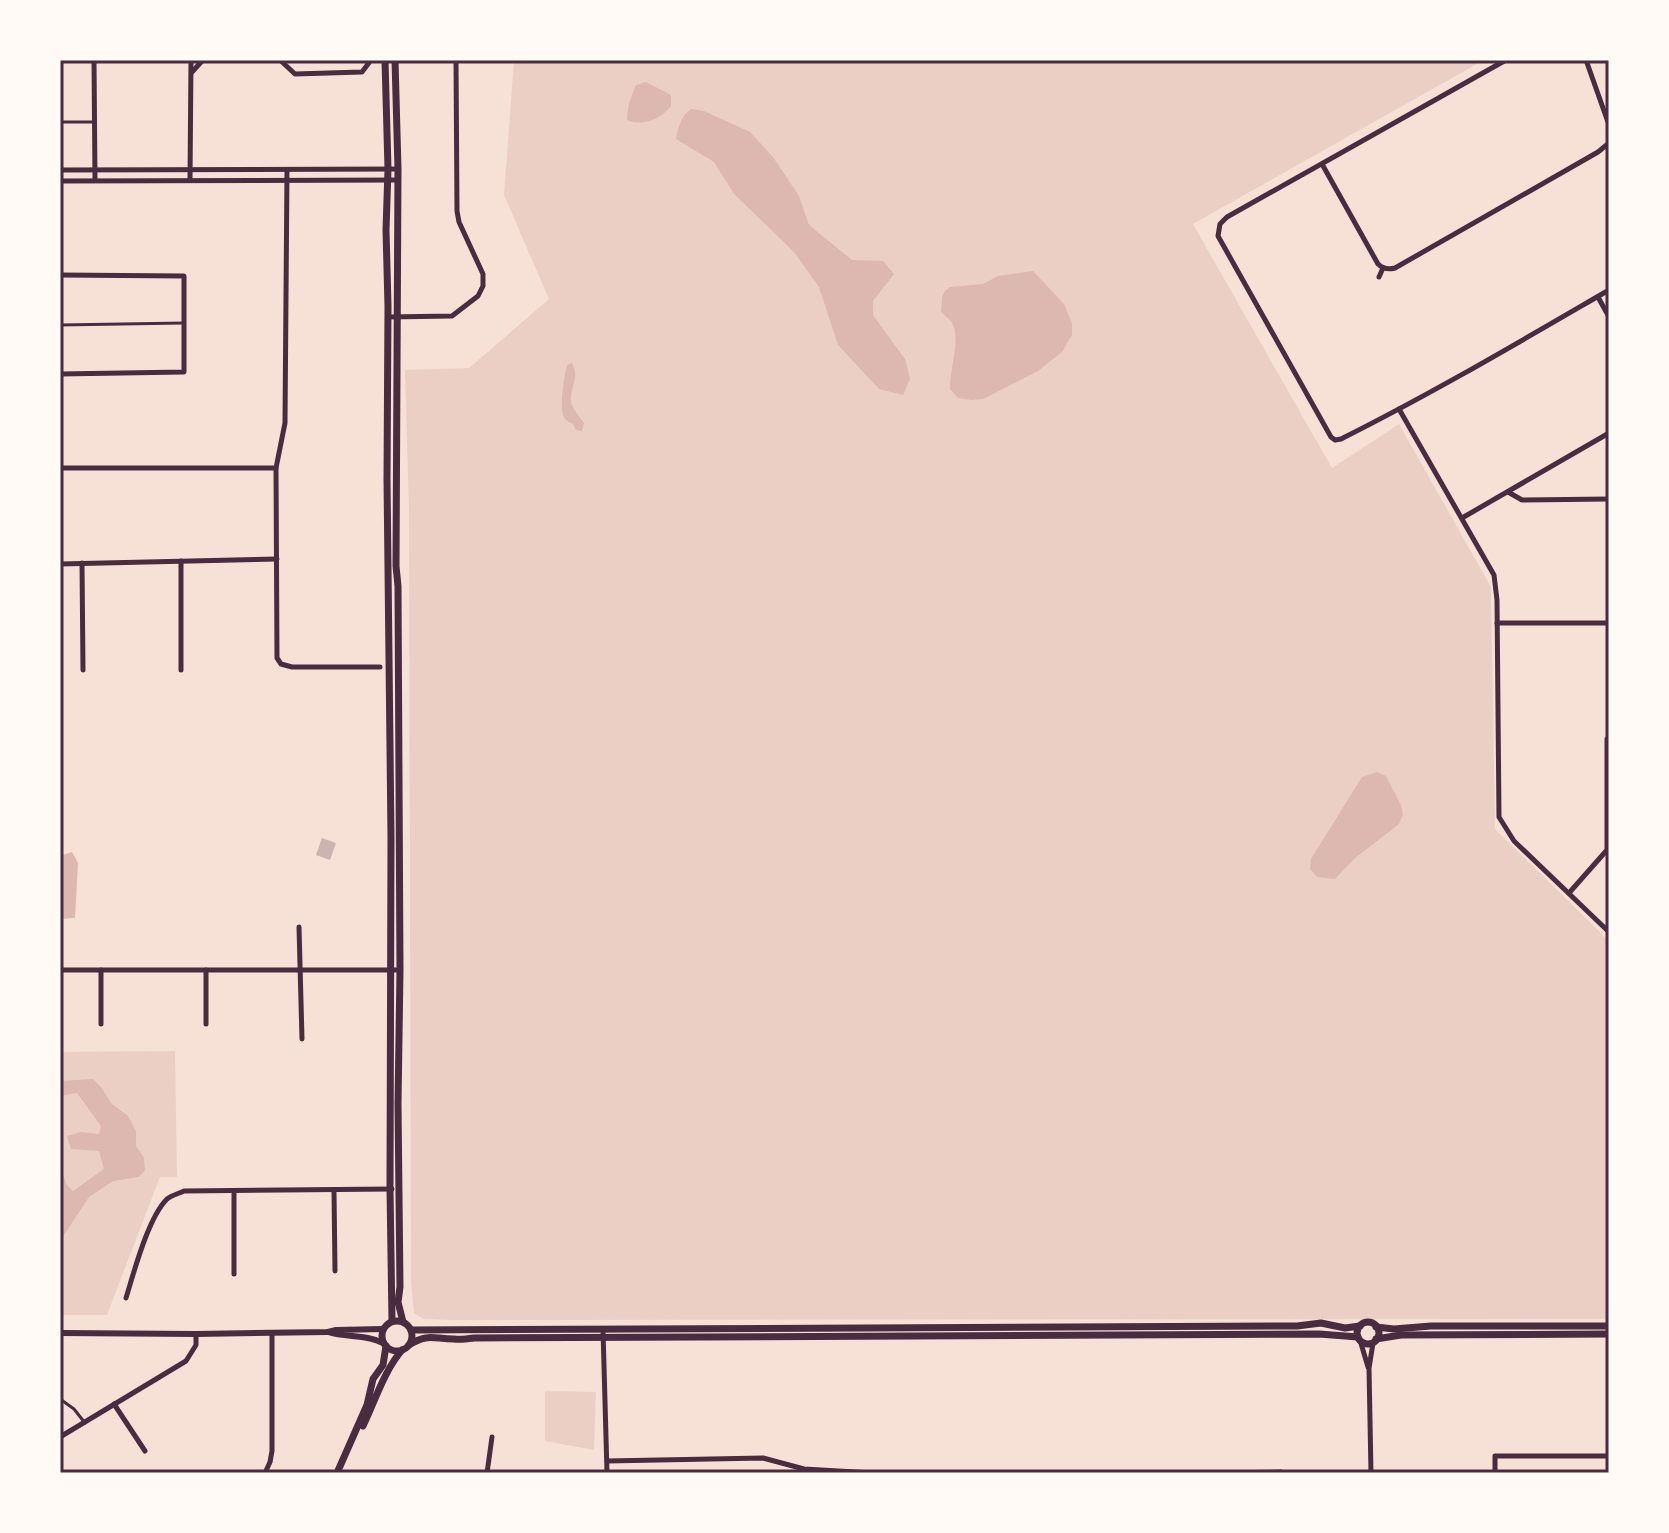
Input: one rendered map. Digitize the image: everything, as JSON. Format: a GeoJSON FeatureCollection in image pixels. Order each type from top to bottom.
{"type":"FeatureCollection","features":[{"type":"Feature","properties":{"kind":"main road"},"geometry":{"type":"LineString","coordinates":[[385,60],[386,230],[392,317]]}},
{"type":"Feature","properties":{"kind":"main road"},"geometry":{"type":"LineString","coordinates":[[395,60],[398,169],[392,317],[398,586],[398,1302],[403,1322],[411,1330],[412,1338],[406,1348]]}},
{"type":"Feature","properties":{"kind":"main road"},"geometry":{"type":"LineString","coordinates":[[392,1321],[390,1189],[396,970]]}},
{"type":"Feature","properties":{"kind":"main road"},"geometry":{"type":"LineString","coordinates":[[339,1473],[367,1405],[373,1379],[383,1365],[383,1329],[392,1321],[403,1322]]}},
{"type":"Feature","properties":{"kind":"main road"},"geometry":{"type":"LineString","coordinates":[[339,1473],[395,1358],[419,1339],[433,1336],[456,1340],[604,1334],[1321,1323],[1345,1328],[1368,1322],[1376,1327],[1394,1329],[1431,1326],[1609,1326]]}},
{"type":"Feature","properties":{"kind":"main road"},"geometry":{"type":"LineString","coordinates":[[1359,1339],[1357,1331],[1360,1326]]}},
{"type":"Feature","properties":{"kind":"main road"},"geometry":{"type":"LineString","coordinates":[[1374,1341],[1378,1333],[1376,1327]]}},
{"type":"Feature","properties":{"kind":"main road"},"geometry":{"type":"LineString","coordinates":[[411,1330],[604,1334],[1319,1334],[1359,1339],[1366,1344],[1401,1335],[1609,1334]]}},
{"type":"Feature","properties":{"kind":"main road"},"geometry":{"type":"LineString","coordinates":[[384,1344],[393,1350],[406,1348]]}},
{"type":"Feature","properties":{"kind":"street"},"geometry":{"type":"LineString","coordinates":[[94,60],[95,180]]}},
{"type":"Feature","properties":{"kind":"street"},"geometry":{"type":"LineString","coordinates":[[190,180],[191,60]]}},
{"type":"Feature","properties":{"kind":"street"},"geometry":{"type":"LineString","coordinates":[[191,72],[203,60]]}},
{"type":"Feature","properties":{"kind":"street"},"geometry":{"type":"LineString","coordinates":[[280,60],[295,74],[362,72],[371,60]]}},
{"type":"Feature","properties":{"kind":"street"},"geometry":{"type":"LineString","coordinates":[[392,317],[452,316],[478,296],[483,286],[483,274],[457,211],[456,60]]}},
{"type":"Feature","properties":{"kind":"street"},"geometry":{"type":"LineString","coordinates":[[1506,60],[1227,217],[1220,224],[1218,236],[1335,440],[1494,357],[1609,290]]}},
{"type":"Feature","properties":{"kind":"street"},"geometry":{"type":"LineString","coordinates":[[1586,60],[1609,125]]}},
{"type":"Feature","properties":{"kind":"street"},"geometry":{"type":"LineString","coordinates":[[1322,164],[1374,258],[1383,268],[1395,268],[1609,143]]}},
{"type":"Feature","properties":{"kind":"street"},"geometry":{"type":"LineString","coordinates":[[60,170],[398,169]]}},
{"type":"Feature","properties":{"kind":"street"},"geometry":{"type":"LineString","coordinates":[[287,170],[285,423],[276,468],[277,653],[279,662],[292,667],[380,667]]}},
{"type":"Feature","properties":{"kind":"street"},"geometry":{"type":"LineString","coordinates":[[60,181],[397,180]]}},
{"type":"Feature","properties":{"kind":"street"},"geometry":{"type":"LineString","coordinates":[[1379,277],[1383,268]]}},
{"type":"Feature","properties":{"kind":"street"},"geometry":{"type":"LineString","coordinates":[[60,275],[184,276],[184,372],[60,374]]}},
{"type":"Feature","properties":{"kind":"street"},"geometry":{"type":"LineString","coordinates":[[1598,297],[1609,317]]}},
{"type":"Feature","properties":{"kind":"street"},"geometry":{"type":"LineString","coordinates":[[1399,409],[1494,575],[1497,600],[1499,817],[1514,841],[1609,932]]}},
{"type":"Feature","properties":{"kind":"street"},"geometry":{"type":"LineString","coordinates":[[1462,518],[1609,433]]}},
{"type":"Feature","properties":{"kind":"street"},"geometry":{"type":"LineString","coordinates":[[60,468],[276,468]]}},
{"type":"Feature","properties":{"kind":"street"},"geometry":{"type":"LineString","coordinates":[[1508,491],[1522,500],[1609,499]]}},
{"type":"Feature","properties":{"kind":"street"},"geometry":{"type":"LineString","coordinates":[[60,564],[277,559]]}},
{"type":"Feature","properties":{"kind":"street"},"geometry":{"type":"LineString","coordinates":[[181,561],[181,670]]}},
{"type":"Feature","properties":{"kind":"street"},"geometry":{"type":"LineString","coordinates":[[82,563],[83,670]]}},
{"type":"Feature","properties":{"kind":"street"},"geometry":{"type":"LineString","coordinates":[[1497,623],[1609,623]]}},
{"type":"Feature","properties":{"kind":"street"},"geometry":{"type":"LineString","coordinates":[[1569,893],[1608,850],[1609,739]]}},
{"type":"Feature","properties":{"kind":"street"},"geometry":{"type":"LineString","coordinates":[[299,927],[302,1039]]}},
{"type":"Feature","properties":{"kind":"street"},"geometry":{"type":"LineString","coordinates":[[60,970],[396,970]]}},
{"type":"Feature","properties":{"kind":"street"},"geometry":{"type":"LineString","coordinates":[[101,970],[101,1024]]}},
{"type":"Feature","properties":{"kind":"street"},"geometry":{"type":"LineString","coordinates":[[206,970],[206,1024]]}},
{"type":"Feature","properties":{"kind":"street"},"geometry":{"type":"LineString","coordinates":[[126,1298],[144,1243],[159,1209],[170,1196],[184,1191],[399,1189]]}},
{"type":"Feature","properties":{"kind":"street"},"geometry":{"type":"LineString","coordinates":[[234,1191],[234,1274]]}},
{"type":"Feature","properties":{"kind":"street"},"geometry":{"type":"LineString","coordinates":[[334,1191],[335,1271]]}},
{"type":"Feature","properties":{"kind":"street"},"geometry":{"type":"LineString","coordinates":[[60,1333],[196,1334],[383,1329]]}},
{"type":"Feature","properties":{"kind":"street"},"geometry":{"type":"LineString","coordinates":[[328,1332],[375,1338],[384,1344]]}},
{"type":"Feature","properties":{"kind":"street"},"geometry":{"type":"LineString","coordinates":[[265,1473],[272,1451],[272,1333]]}},
{"type":"Feature","properties":{"kind":"street"},"geometry":{"type":"LineString","coordinates":[[60,1437],[186,1361],[196,1345],[196,1334]]}},
{"type":"Feature","properties":{"kind":"street"},"geometry":{"type":"LineString","coordinates":[[604,1334],[607,1473]]}},
{"type":"Feature","properties":{"kind":"street"},"geometry":{"type":"LineString","coordinates":[[1359,1339],[1369,1368]]}},
{"type":"Feature","properties":{"kind":"street"},"geometry":{"type":"LineString","coordinates":[[1371,1473],[1369,1368],[1374,1341]]}},
{"type":"Feature","properties":{"kind":"street"},"geometry":{"type":"LineString","coordinates":[[114,1404],[145,1451]]}},
{"type":"Feature","properties":{"kind":"street"},"geometry":{"type":"LineString","coordinates":[[487,1473],[492,1437]]}},
{"type":"Feature","properties":{"kind":"street"},"geometry":{"type":"LineString","coordinates":[[1495,1473],[1495,1456],[1609,1456]]}},
{"type":"Feature","properties":{"kind":"street"},"geometry":{"type":"LineString","coordinates":[[607,1461],[763,1458],[804,1469],[873,1473]]}},
{"type":"Feature","properties":{"kind":"street"},"geometry":{"type":"LineString","coordinates":[[1217,1473],[1281,1472]]}},
{"type":"Feature","properties":{"kind":"lane"},"geometry":{"type":"LineString","coordinates":[[60,122],[94,122]]}},
{"type":"Feature","properties":{"kind":"lane"},"geometry":{"type":"LineString","coordinates":[[60,325],[184,323]]}},
{"type":"Feature","properties":{"kind":"lane"},"geometry":{"type":"LineString","coordinates":[[60,1399],[74,1409],[85,1423]]}},
{"type":"Feature","properties":{"kind":"shaded area"},"geometry":{"type":"Polygon","coordinates":[[[514,60],[1484,60],[1193,224],[1332,468],[1399,424],[1491,587],[1495,829],[1609,941],[1609,1319],[452,1320],[424,1319],[414,1313],[411,1282],[409,510],[405,370],[469,368],[549,299],[504,195],[514,60]]]}},
{"type":"Feature","properties":{"kind":"shaded area"},"geometry":{"type":"Polygon","coordinates":[[[646,82],[671,95],[671,106],[651,120],[639,123],[627,120],[636,85],[646,82]]]}},
{"type":"Feature","properties":{"kind":"shaded area"},"geometry":{"type":"Polygon","coordinates":[[[691,109],[704,111],[750,132],[773,157],[799,196],[809,225],[852,260],[883,261],[894,274],[873,301],[873,315],[905,359],[910,379],[903,395],[879,389],[838,345],[819,287],[794,252],[734,194],[714,162],[676,139],[680,122],[691,109]]]}},
{"type":"Feature","properties":{"kind":"shaded area"},"geometry":{"type":"Polygon","coordinates":[[[1033,271],[1064,304],[1072,323],[1072,335],[1062,352],[1038,371],[983,399],[958,398],[950,389],[955,336],[951,321],[941,312],[945,291],[950,287],[983,284],[998,276],[1033,271]]]}},
{"type":"Feature","properties":{"kind":"shaded area"},"geometry":{"type":"Polygon","coordinates":[[[572,363],[575,374],[571,400],[584,423],[582,431],[576,430],[566,420],[562,410],[567,365],[572,363]]]}},
{"type":"Feature","properties":{"kind":"shaded area"},"geometry":{"type":"Polygon","coordinates":[[[1377,772],[1386,776],[1401,805],[1403,815],[1399,824],[1354,859],[1335,879],[1317,877],[1310,869],[1311,859],[1362,777],[1377,772]]]}},
{"type":"Feature","properties":{"kind":"shaded area"},"geometry":{"type":"Polygon","coordinates":[[[72,852],[78,863],[75,918],[60,919],[60,856],[72,852]]]}},
{"type":"Feature","properties":{"kind":"shaded area"},"geometry":{"type":"Polygon","coordinates":[[[175,1051],[177,1177],[160,1177],[107,1315],[60,1315],[60,1052],[175,1051]]]}},
{"type":"Feature","properties":{"kind":"shaded area"},"geometry":{"type":"Polygon","coordinates":[[[93,1079],[112,1104],[128,1116],[136,1131],[136,1146],[144,1158],[145,1170],[139,1177],[113,1181],[89,1197],[60,1241],[60,1167],[67,1185],[73,1191],[104,1169],[99,1151],[71,1149],[67,1136],[81,1132],[99,1134],[101,1126],[77,1093],[60,1096],[60,1081],[93,1079]]]}},
{"type":"Feature","properties":{"kind":"shaded area"},"geometry":{"type":"Polygon","coordinates":[[[545,1391],[596,1392],[594,1450],[545,1441],[545,1391]]]}},
{"type":"Feature","properties":{"kind":"building"},"geometry":{"type":"Polygon","coordinates":[[[322,838],[336,843],[330,860],[316,855],[322,838]]]}}]}
